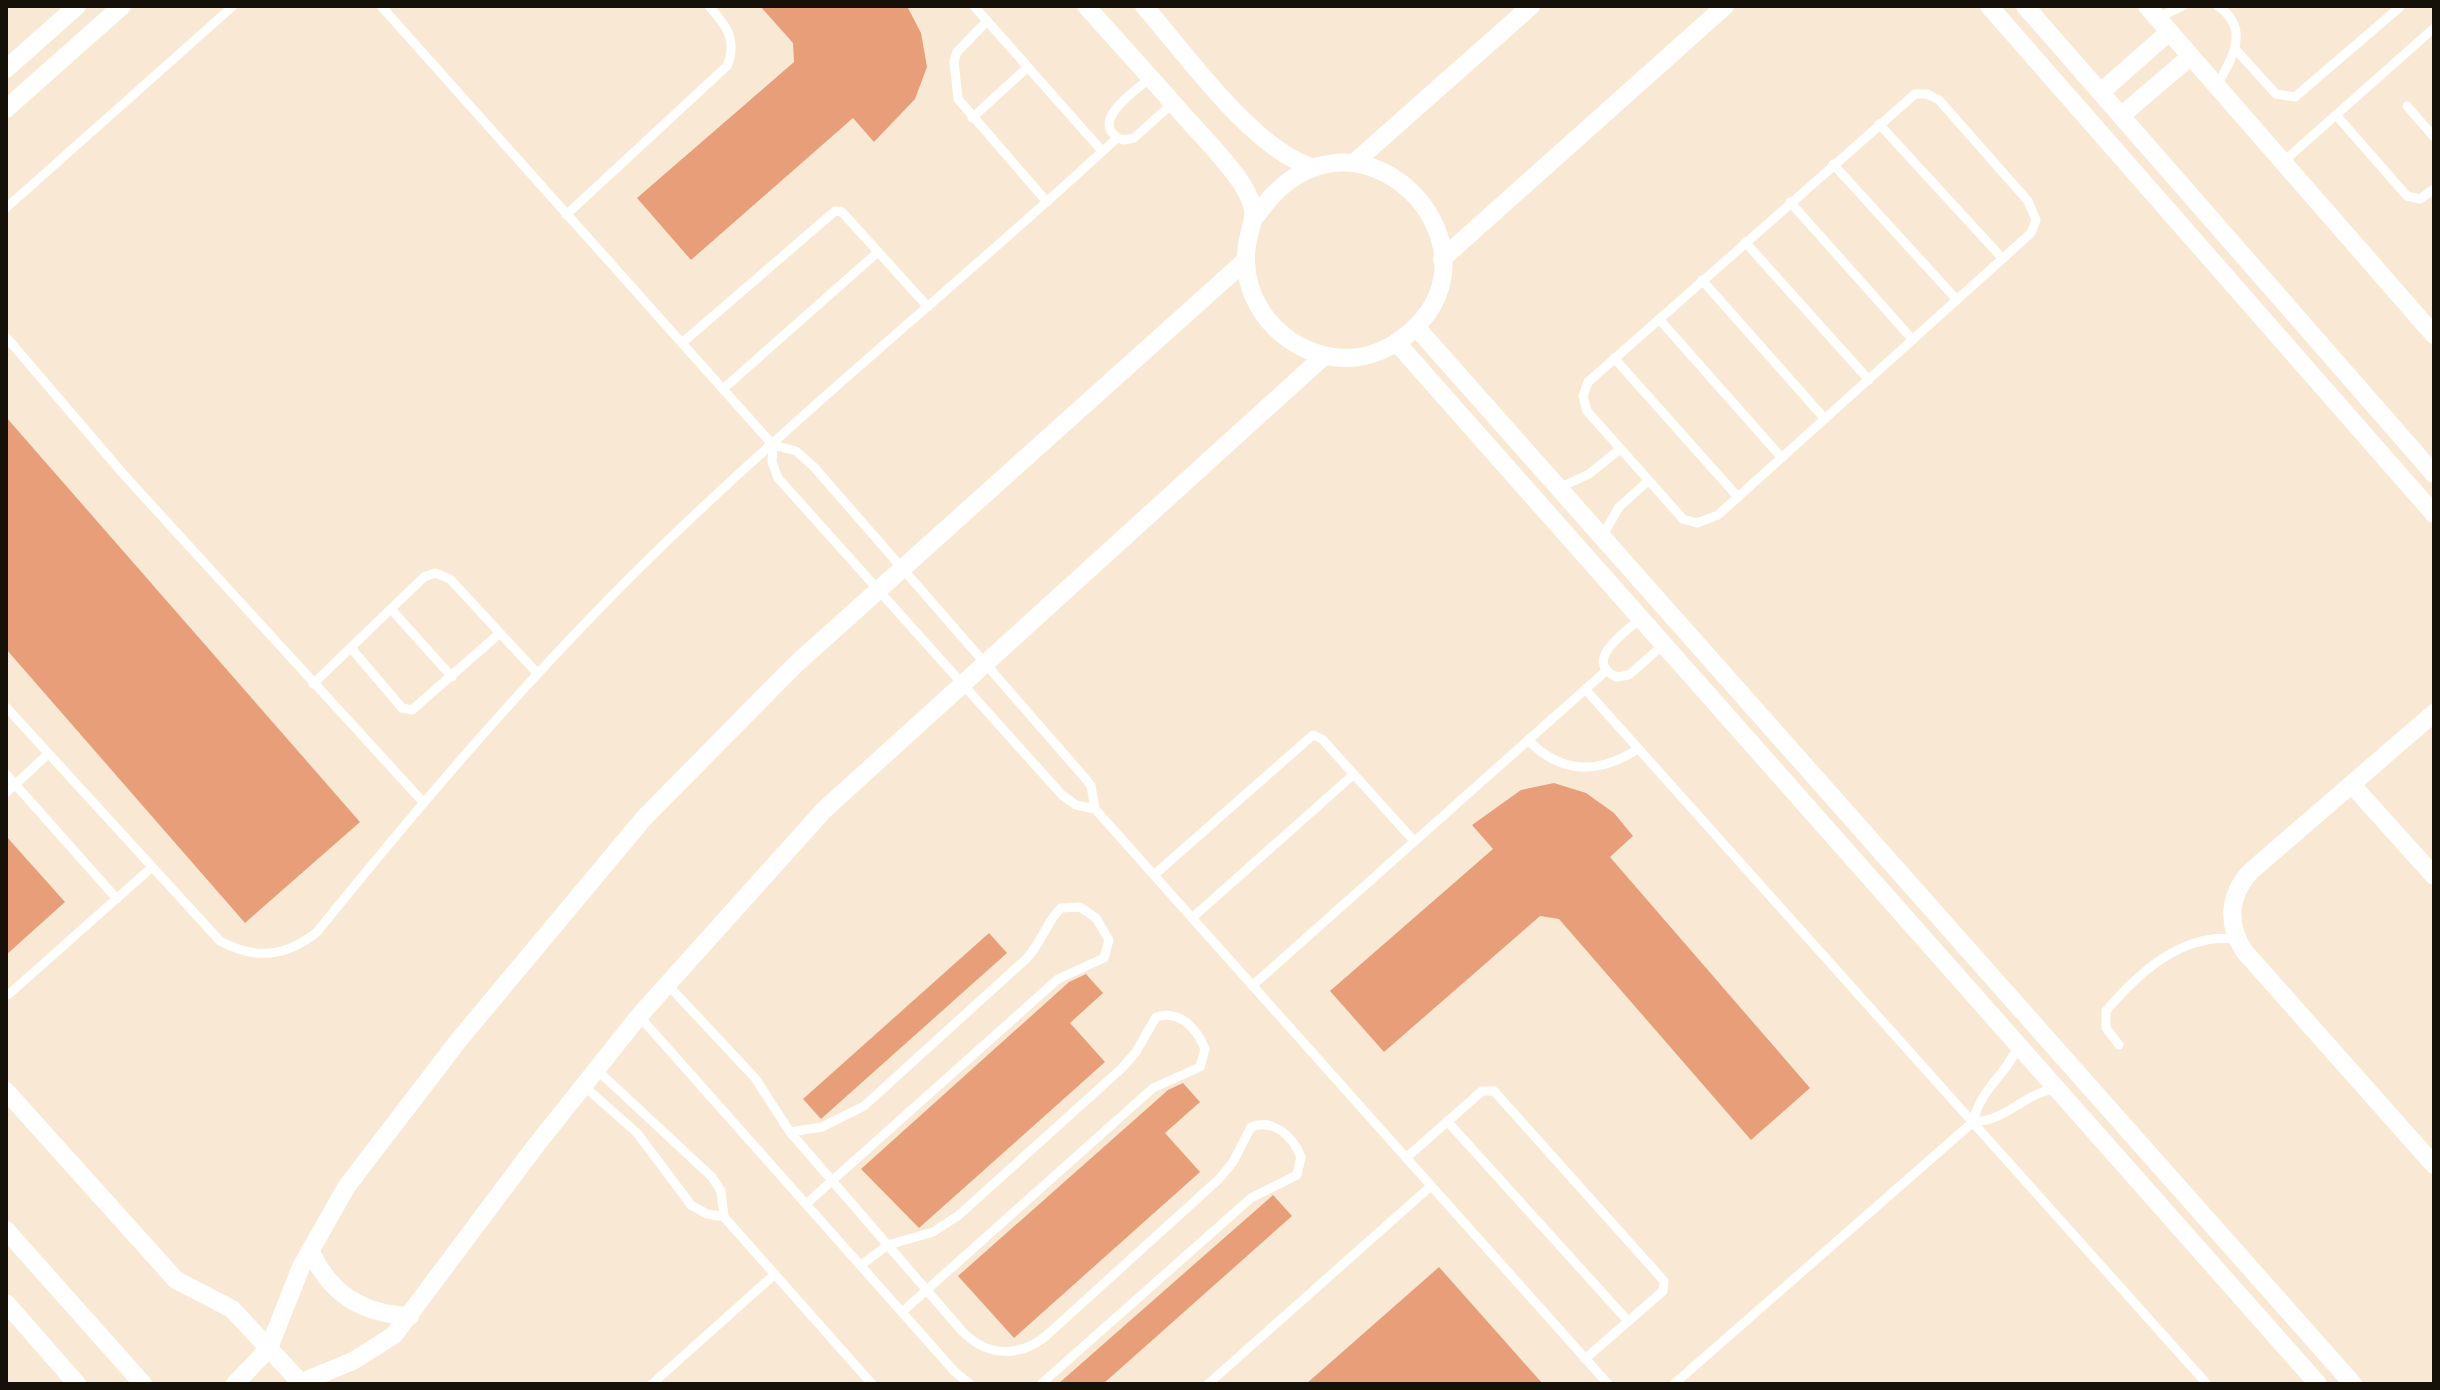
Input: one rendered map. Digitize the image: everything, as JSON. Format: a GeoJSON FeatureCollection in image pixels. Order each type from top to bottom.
{"type":"FeatureCollection","features":[{"type":"Feature","properties":{"kind":"street"},"geometry":{"type":"LineString","coordinates":[[6,69],[77,6]]}},
{"type":"Feature","properties":{"kind":"street"},"geometry":{"type":"LineString","coordinates":[[6,109],[122,6]]}},
{"type":"Feature","properties":{"kind":"street"},"geometry":{"type":"LineString","coordinates":[[1086,6],[1240,180],[1257,215]]}},
{"type":"Feature","properties":{"kind":"street"},"geometry":{"type":"LineString","coordinates":[[1144,6],[1264,141],[1295,162],[1311,167]]}},
{"type":"Feature","properties":{"kind":"street"},"geometry":{"type":"LineString","coordinates":[[1355,162],[1531,6]]}},
{"type":"Feature","properties":{"kind":"street"},"geometry":{"type":"LineString","coordinates":[[1442,259],[1725,6]]}},
{"type":"Feature","properties":{"kind":"street"},"geometry":{"type":"LineString","coordinates":[[1989,6],[2434,514]]}},
{"type":"Feature","properties":{"kind":"street"},"geometry":{"type":"LineString","coordinates":[[2025,6],[2434,474]]}},
{"type":"Feature","properties":{"kind":"street"},"geometry":{"type":"LineString","coordinates":[[2101,92],[2158,19],[2434,335]]}},
{"type":"Feature","properties":{"kind":"street"},"geometry":{"type":"LineString","coordinates":[[2122,115],[2191,56]]}},
{"type":"Feature","properties":{"kind":"street"},"geometry":{"type":"LineString","coordinates":[[1355,162],[1383,170],[1416,195],[1438,231],[1442,259],[1440,283],[1431,307],[1416,327],[1397,343],[1374,354],[1349,358],[1324,356],[1293,344],[1268,322],[1252,293],[1246,260],[1257,215],[1270,195],[1289,179],[1311,167],[1355,162]]}},
{"type":"Feature","properties":{"kind":"street"},"geometry":{"type":"LineString","coordinates":[[235,1384],[269,1348],[310,1250],[347,1186],[440,1064],[644,818],[796,664],[1246,260]]}},
{"type":"Feature","properties":{"kind":"street"},"geometry":{"type":"LineString","coordinates":[[1416,327],[2353,1384]]}},
{"type":"Feature","properties":{"kind":"street"},"geometry":{"type":"LineString","coordinates":[[1397,343],[2318,1384]]}},
{"type":"Feature","properties":{"kind":"street"},"geometry":{"type":"LineString","coordinates":[[6,1091],[176,1280],[232,1309],[300,1383],[367,1354],[394,1335],[410,1316],[583,1085],[639,1016],[824,810],[982,663],[1324,356]]}},
{"type":"Feature","properties":{"kind":"street"},"geometry":{"type":"LineString","coordinates":[[2434,713],[2243,881],[2231,913],[2237,939],[2434,1165]]}},
{"type":"Feature","properties":{"kind":"street"},"geometry":{"type":"LineString","coordinates":[[2353,786],[2434,876]]}},
{"type":"Feature","properties":{"kind":"street"},"geometry":{"type":"LineString","coordinates":[[6,1230],[143,1384]]}},
{"type":"Feature","properties":{"kind":"street"},"geometry":{"type":"LineString","coordinates":[[310,1250],[320,1272],[350,1301],[369,1310],[410,1316]]}},
{"type":"Feature","properties":{"kind":"street"},"geometry":{"type":"LineString","coordinates":[[6,1303],[77,1384]]}},
{"type":"Feature","properties":{"kind":"lane"},"geometry":{"type":"LineString","coordinates":[[6,208],[233,6]]}},
{"type":"Feature","properties":{"kind":"lane"},"geometry":{"type":"LineString","coordinates":[[381,6],[773,445],[789,448],[803,456],[1085,778],[1091,786],[1095,809],[1608,1384]]}},
{"type":"Feature","properties":{"kind":"lane"},"geometry":{"type":"LineString","coordinates":[[566,215],[727,66],[732,40],[724,23],[709,6]]}},
{"type":"Feature","properties":{"kind":"lane"},"geometry":{"type":"LineString","coordinates":[[974,6],[1102,151]]}},
{"type":"Feature","properties":{"kind":"lane"},"geometry":{"type":"LineString","coordinates":[[2158,19],[2183,6]]}},
{"type":"Feature","properties":{"kind":"lane"},"geometry":{"type":"LineString","coordinates":[[2217,85],[2236,50],[2233,21],[2218,6]]}},
{"type":"Feature","properties":{"kind":"lane"},"geometry":{"type":"LineString","coordinates":[[2236,50],[2276,94],[2295,97],[2400,7]]}},
{"type":"Feature","properties":{"kind":"lane"},"geometry":{"type":"LineString","coordinates":[[987,21],[962,44],[954,61],[958,99],[1047,202]]}},
{"type":"Feature","properties":{"kind":"lane"},"geometry":{"type":"LineString","coordinates":[[2283,162],[2434,28]]}},
{"type":"Feature","properties":{"kind":"lane"},"geometry":{"type":"LineString","coordinates":[[972,118],[1028,67]]}},
{"type":"Feature","properties":{"kind":"lane"},"geometry":{"type":"LineString","coordinates":[[1117,138],[1109,129],[1109,117],[1150,78]]}},
{"type":"Feature","properties":{"kind":"lane"},"geometry":{"type":"LineString","coordinates":[[1915,94],[1927,94],[1939,100],[2035,213],[2031,233],[1712,520],[1690,522],[1677,514],[1587,411],[1583,396],[1588,382],[1879,124],[1915,94]]}},
{"type":"Feature","properties":{"kind":"lane"},"geometry":{"type":"LineString","coordinates":[[6,707],[220,941],[248,953],[277,953],[303,943],[317,932],[423,802],[537,673],[654,554],[1102,151],[1117,138],[1134,138],[1173,103]]}},
{"type":"Feature","properties":{"kind":"lane"},"geometry":{"type":"LineString","coordinates":[[2407,106],[2434,137]]}},
{"type":"Feature","properties":{"kind":"lane"},"geometry":{"type":"LineString","coordinates":[[2336,115],[2407,196],[2420,199],[2434,189]]}},
{"type":"Feature","properties":{"kind":"lane"},"geometry":{"type":"LineString","coordinates":[[1879,124],[2003,259]]}},
{"type":"Feature","properties":{"kind":"lane"},"geometry":{"type":"LineString","coordinates":[[1833,164],[1957,300]]}},
{"type":"Feature","properties":{"kind":"lane"},"geometry":{"type":"LineString","coordinates":[[1790,202],[1913,340]]}},
{"type":"Feature","properties":{"kind":"lane"},"geometry":{"type":"LineString","coordinates":[[682,343],[828,214],[842,212],[928,307]]}},
{"type":"Feature","properties":{"kind":"lane"},"geometry":{"type":"LineString","coordinates":[[1745,242],[1869,380]]}},
{"type":"Feature","properties":{"kind":"lane"},"geometry":{"type":"LineString","coordinates":[[723,389],[878,252]]}},
{"type":"Feature","properties":{"kind":"lane"},"geometry":{"type":"LineString","coordinates":[[1702,280],[1825,419]]}},
{"type":"Feature","properties":{"kind":"lane"},"geometry":{"type":"LineString","coordinates":[[1659,319],[1782,458]]}},
{"type":"Feature","properties":{"kind":"lane"},"geometry":{"type":"LineString","coordinates":[[6,337],[313,684],[423,802]]}},
{"type":"Feature","properties":{"kind":"lane"},"geometry":{"type":"LineString","coordinates":[[1614,358],[1738,497]]}},
{"type":"Feature","properties":{"kind":"lane"},"geometry":{"type":"LineString","coordinates":[[773,445],[772,462],[778,478],[1062,795],[1076,805],[1095,809]]}},
{"type":"Feature","properties":{"kind":"lane"},"geometry":{"type":"LineString","coordinates":[[1559,488],[1589,474],[1620,449]]}},
{"type":"Feature","properties":{"kind":"lane"},"geometry":{"type":"LineString","coordinates":[[1602,537],[1619,507],[1648,481]]}},
{"type":"Feature","properties":{"kind":"lane"},"geometry":{"type":"LineString","coordinates":[[313,684],[424,577],[440,573],[450,579],[537,673]]}},
{"type":"Feature","properties":{"kind":"lane"},"geometry":{"type":"LineString","coordinates":[[391,609],[452,677]]}},
{"type":"Feature","properties":{"kind":"lane"},"geometry":{"type":"LineString","coordinates":[[1640,619],[1607,649],[1603,659],[1607,670],[1617,677],[1629,675],[1663,645]]}},
{"type":"Feature","properties":{"kind":"lane"},"geometry":{"type":"LineString","coordinates":[[351,648],[407,710],[417,708],[500,633]]}},
{"type":"Feature","properties":{"kind":"lane"},"geometry":{"type":"LineString","coordinates":[[1252,986],[1607,670]]}},
{"type":"Feature","properties":{"kind":"lane"},"geometry":{"type":"LineString","coordinates":[[1585,689],[2207,1384]]}},
{"type":"Feature","properties":{"kind":"lane"},"geometry":{"type":"LineString","coordinates":[[1154,875],[1313,735],[1322,739],[1414,841]]}},
{"type":"Feature","properties":{"kind":"lane"},"geometry":{"type":"LineString","coordinates":[[1528,740],[1547,757],[1580,769],[1604,767],[1638,749]]}},
{"type":"Feature","properties":{"kind":"lane"},"geometry":{"type":"LineString","coordinates":[[6,793],[48,754]]}},
{"type":"Feature","properties":{"kind":"lane"},"geometry":{"type":"LineString","coordinates":[[6,774],[117,899]]}},
{"type":"Feature","properties":{"kind":"lane"},"geometry":{"type":"LineString","coordinates":[[1192,918],[1354,774]]}},
{"type":"Feature","properties":{"kind":"lane"},"geometry":{"type":"LineString","coordinates":[[8,995],[151,868]]}},
{"type":"Feature","properties":{"kind":"lane"},"geometry":{"type":"LineString","coordinates":[[790,1132],[822,1127],[864,1106],[1026,959],[1041,943],[1052,917],[1061,908],[1080,907],[1096,918],[1109,940],[1104,958],[1058,979],[806,1204]]}},
{"type":"Feature","properties":{"kind":"lane"},"geometry":{"type":"LineString","coordinates":[[2119,1045],[2106,1028],[2106,1011],[2161,960],[2193,941],[2221,937],[2237,939]]}},
{"type":"Feature","properties":{"kind":"lane"},"geometry":{"type":"LineString","coordinates":[[667,984],[755,1078],[790,1132],[927,1290],[980,1346],[1004,1352],[1027,1348],[1047,1335],[1219,1179],[1233,1162],[1251,1127],[1264,1123],[1287,1135],[1301,1157],[1297,1175],[1251,1198],[1041,1384]]}},
{"type":"Feature","properties":{"kind":"lane"},"geometry":{"type":"LineString","coordinates":[[861,1265],[888,1245],[933,1232],[959,1215],[1122,1068],[1136,1052],[1156,1017],[1175,1015],[1192,1027],[1205,1049],[1200,1067],[1153,1088],[902,1312]]}},
{"type":"Feature","properties":{"kind":"lane"},"geometry":{"type":"LineString","coordinates":[[639,1016],[902,1312],[970,1384]]}},
{"type":"Feature","properties":{"kind":"lane"},"geometry":{"type":"LineString","coordinates":[[1973,1122],[1981,1095],[2010,1061],[2018,1046]]}},
{"type":"Feature","properties":{"kind":"lane"},"geometry":{"type":"LineString","coordinates":[[596,1069],[712,1177],[721,1191],[724,1217],[872,1384]]}},
{"type":"Feature","properties":{"kind":"lane"},"geometry":{"type":"LineString","coordinates":[[583,1085],[637,1133],[691,1205],[707,1214],[724,1217]]}},
{"type":"Feature","properties":{"kind":"lane"},"geometry":{"type":"LineString","coordinates":[[1674,1384],[1973,1122],[2006,1115],[2039,1093],[2055,1089]]}},
{"type":"Feature","properties":{"kind":"lane"},"geometry":{"type":"LineString","coordinates":[[1406,1158],[1482,1091],[1494,1091],[1664,1281],[1663,1291],[1585,1359]]}},
{"type":"Feature","properties":{"kind":"lane"},"geometry":{"type":"LineString","coordinates":[[1447,1121],[1628,1321]]}},
{"type":"Feature","properties":{"kind":"lane"},"geometry":{"type":"LineString","coordinates":[[1208,1384],[1431,1186]]}},
{"type":"Feature","properties":{"kind":"lane"},"geometry":{"type":"LineString","coordinates":[[652,1384],[775,1274]]}},
{"type":"Feature","properties":{"kind":"building"},"geometry":{"type":"Polygon","coordinates":[[[760,6],[907,6],[921,33],[927,67],[915,99],[874,142],[853,118],[691,260],[637,198],[794,62],[793,43],[760,6]]]}},
{"type":"Feature","properties":{"kind":"building"},"geometry":{"type":"Polygon","coordinates":[[[6,417],[360,822],[245,923],[6,649],[6,417]]]}},
{"type":"Feature","properties":{"kind":"building"},"geometry":{"type":"Polygon","coordinates":[[[1554,783],[1586,793],[1614,813],[1633,836],[1610,857],[1810,1088],[1751,1140],[1559,919],[1540,916],[1384,1052],[1330,991],[1493,849],[1472,825],[1521,790],[1554,783]]]}},
{"type":"Feature","properties":{"kind":"building"},"geometry":{"type":"Polygon","coordinates":[[[6,836],[65,902],[6,955],[6,836]]]}},
{"type":"Feature","properties":{"kind":"building"},"geometry":{"type":"Polygon","coordinates":[[[989,933],[1007,953],[821,1119],[803,1099],[989,933]]]}},
{"type":"Feature","properties":{"kind":"building"},"geometry":{"type":"Polygon","coordinates":[[[1086,974],[1103,993],[1070,1023],[1105,1062],[919,1228],[861,1169],[1069,982],[1086,974]]]}},
{"type":"Feature","properties":{"kind":"building"},"geometry":{"type":"Polygon","coordinates":[[[1183,1083],[1200,1102],[1165,1133],[1200,1172],[1014,1338],[958,1276],[1168,1090],[1183,1083]]]}},
{"type":"Feature","properties":{"kind":"building"},"geometry":{"type":"Polygon","coordinates":[[[1273,1195],[1292,1216],[1103,1384],[1058,1384],[1273,1195]]]}},
{"type":"Feature","properties":{"kind":"building"},"geometry":{"type":"Polygon","coordinates":[[[1439,1267],[1543,1384],[1306,1384],[1439,1267]]]}}]}
